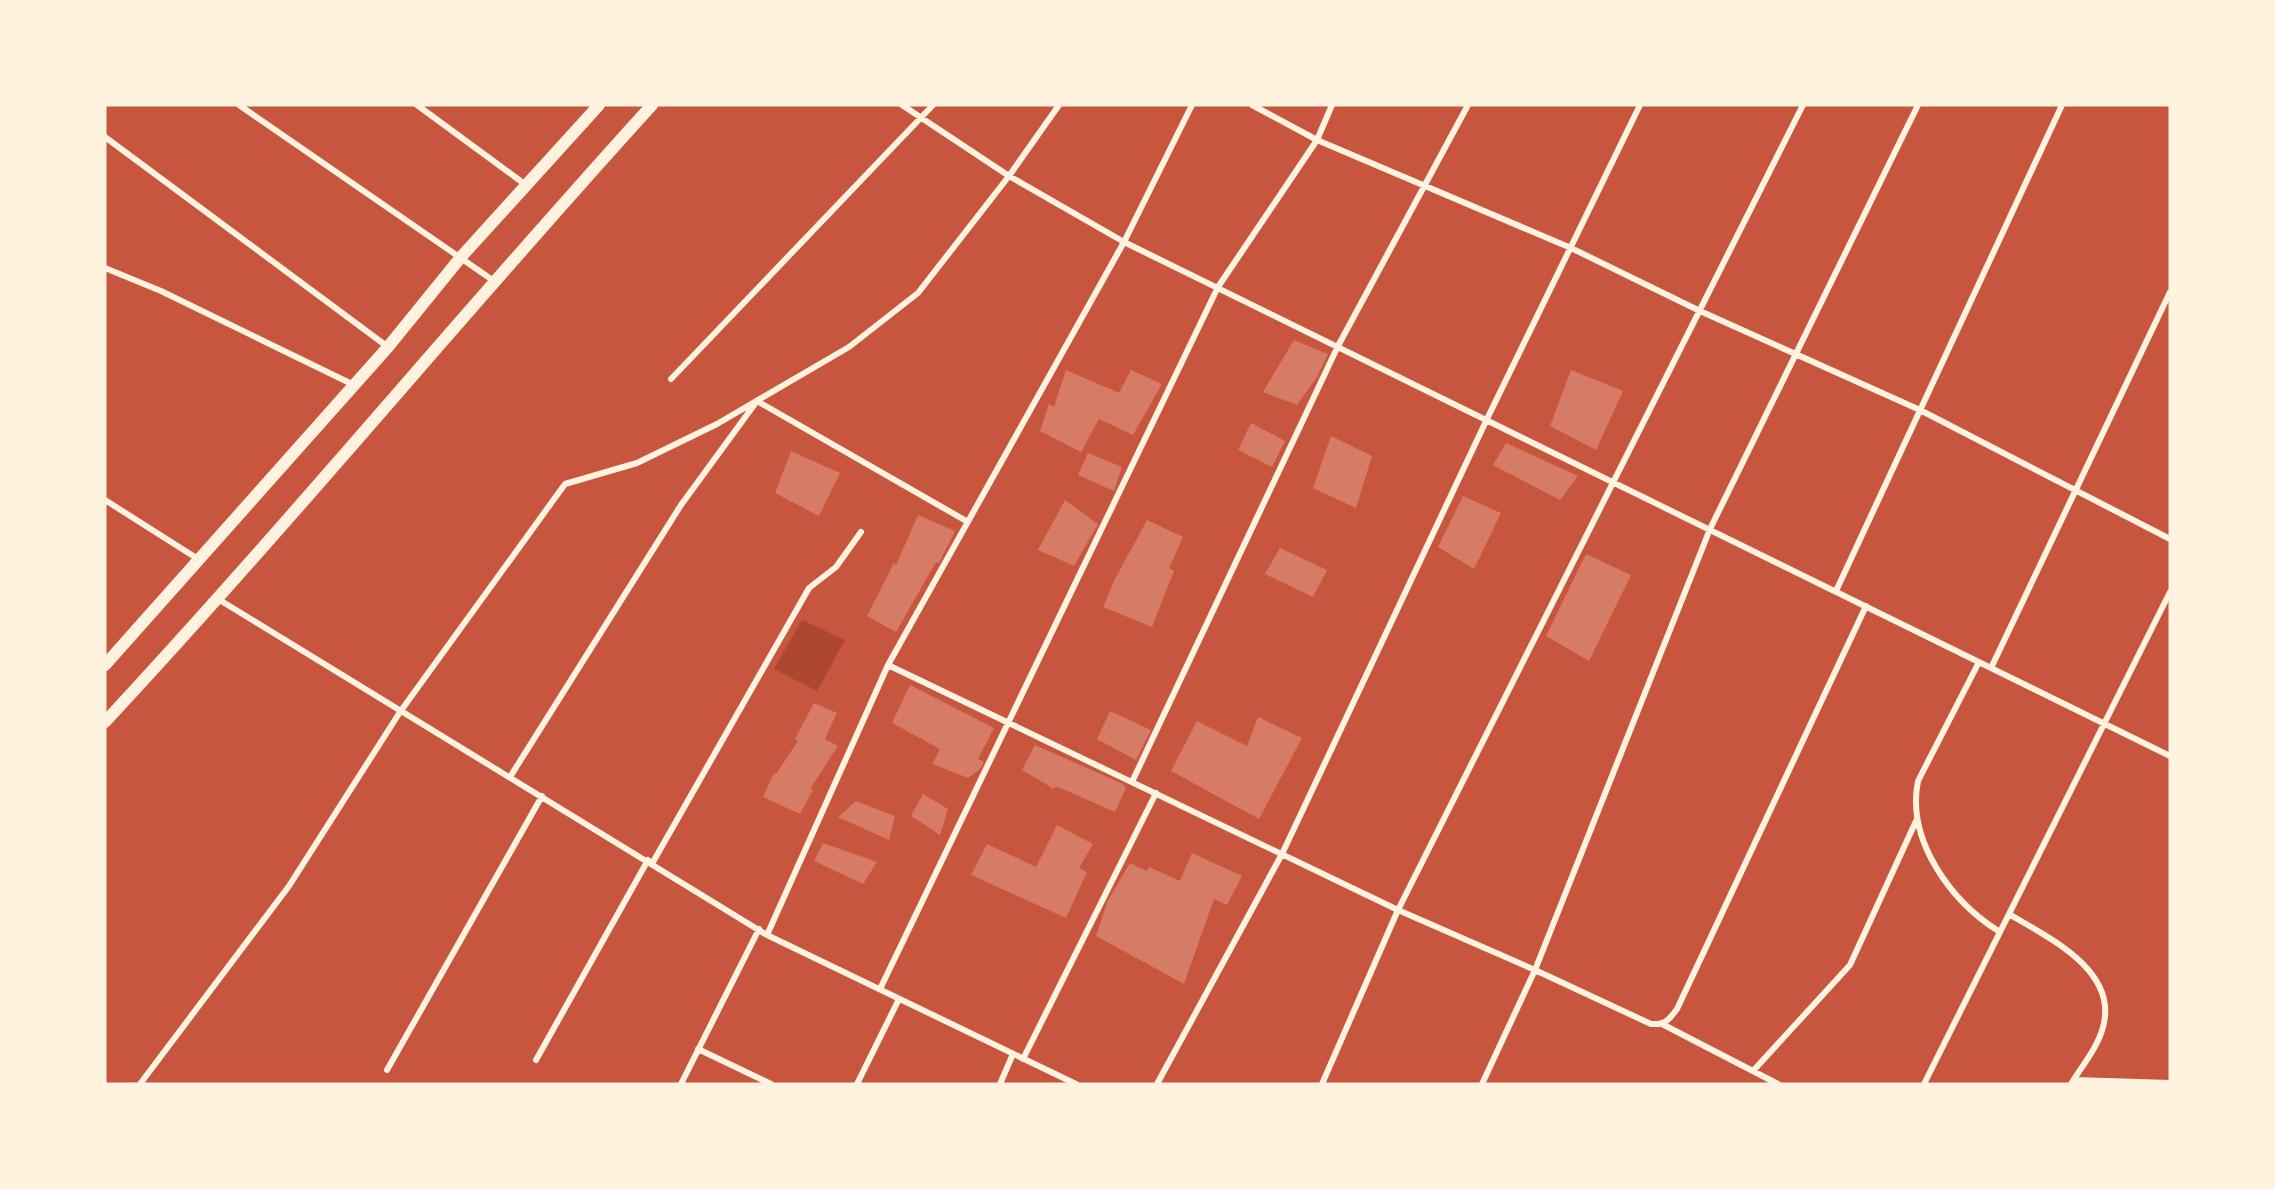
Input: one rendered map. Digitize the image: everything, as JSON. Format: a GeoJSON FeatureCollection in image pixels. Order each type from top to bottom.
{"type":"FeatureCollection","features":[{"type":"Feature","properties":{"kind":"main road"},"geometry":{"type":"LineString","coordinates":[[105,665],[388,347],[461,257],[599,105]]}},
{"type":"Feature","properties":{"kind":"main road"},"geometry":{"type":"LineString","coordinates":[[105,722],[218,598],[494,281],[652,105]]}},
{"type":"Feature","properties":{"kind":"street"},"geometry":{"type":"LineString","coordinates":[[240,105],[494,281]]}},
{"type":"Feature","properties":{"kind":"street"},"geometry":{"type":"LineString","coordinates":[[417,105],[526,185]]}},
{"type":"Feature","properties":{"kind":"street"},"geometry":{"type":"LineString","coordinates":[[902,105],[1009,176],[1124,242],[2170,756]]}},
{"type":"Feature","properties":{"kind":"street"},"geometry":{"type":"LineString","coordinates":[[671,379],[933,105]]}},
{"type":"Feature","properties":{"kind":"street"},"geometry":{"type":"LineString","coordinates":[[140,1084],[289,886],[400,712],[565,484],[637,463],[717,424],[849,347],[918,294],[1009,176],[1059,105]]}},
{"type":"Feature","properties":{"kind":"street"},"geometry":{"type":"LineString","coordinates":[[767,934],[888,664],[1124,242],[1192,105]]}},
{"type":"Feature","properties":{"kind":"street"},"geometry":{"type":"LineString","coordinates":[[1252,105],[1317,140],[1571,248],[1700,311],[1920,410],[2170,538]]}},
{"type":"Feature","properties":{"kind":"street"},"geometry":{"type":"LineString","coordinates":[[880,989],[1218,287],[1317,140],[1332,105]]}},
{"type":"Feature","properties":{"kind":"street"},"geometry":{"type":"LineString","coordinates":[[1132,782],[1338,346],[1468,105]]}},
{"type":"Feature","properties":{"kind":"street"},"geometry":{"type":"LineString","coordinates":[[1158,1084],[1282,854],[1487,419],[1640,105]]}},
{"type":"Feature","properties":{"kind":"street"},"geometry":{"type":"LineString","coordinates":[[1322,1084],[1398,910],[1803,105]]}},
{"type":"Feature","properties":{"kind":"street"},"geometry":{"type":"LineString","coordinates":[[1482,1084],[1536,970],[1710,529],[1918,105]]}},
{"type":"Feature","properties":{"kind":"street"},"geometry":{"type":"LineString","coordinates":[[1836,591],[2062,105]]}},
{"type":"Feature","properties":{"kind":"street"},"geometry":{"type":"LineString","coordinates":[[105,137],[388,347]]}},
{"type":"Feature","properties":{"kind":"street"},"geometry":{"type":"LineString","coordinates":[[105,268],[160,291],[354,385]]}},
{"type":"Feature","properties":{"kind":"street"},"geometry":{"type":"LineString","coordinates":[[1991,668],[2170,292]]}},
{"type":"Feature","properties":{"kind":"street"},"geometry":{"type":"LineString","coordinates":[[757,401],[968,522]]}},
{"type":"Feature","properties":{"kind":"street"},"geometry":{"type":"LineString","coordinates":[[510,777],[681,505],[757,401]]}},
{"type":"Feature","properties":{"kind":"street"},"geometry":{"type":"LineString","coordinates":[[105,500],[198,559]]}},
{"type":"Feature","properties":{"kind":"street"},"geometry":{"type":"LineString","coordinates":[[536,1060],[809,588],[836,567],[861,532]]}},
{"type":"Feature","properties":{"kind":"street"},"geometry":{"type":"LineString","coordinates":[[1924,1084],[2170,592]]}},
{"type":"Feature","properties":{"kind":"street"},"geometry":{"type":"LineString","coordinates":[[218,598],[400,712],[650,861],[767,934],[1076,1084]]}},
{"type":"Feature","properties":{"kind":"street"},"geometry":{"type":"LineString","coordinates":[[888,664],[1398,910],[1536,970],[1651,1024],[1662,1024],[1668,1022],[1677,1009],[1866,606]]}},
{"type":"Feature","properties":{"kind":"street"},"geometry":{"type":"LineString","coordinates":[[1979,662],[1918,781],[1914,799],[1916,821],[1924,846],[1949,886],[1972,911],[2000,932]]}},
{"type":"Feature","properties":{"kind":"street"},"geometry":{"type":"LineString","coordinates":[[1023,1059],[1156,793]]}},
{"type":"Feature","properties":{"kind":"street"},"geometry":{"type":"LineString","coordinates":[[387,1070],[542,796]]}},
{"type":"Feature","properties":{"kind":"street"},"geometry":{"type":"LineString","coordinates":[[1753,1071],[1850,965],[1916,821]]}},
{"type":"Feature","properties":{"kind":"street"},"geometry":{"type":"LineString","coordinates":[[2009,914],[2070,951],[2097,979],[2103,1004],[2104,1025],[2073,1082],[2170,1083]]}},
{"type":"Feature","properties":{"kind":"street"},"geometry":{"type":"LineString","coordinates":[[681,1084],[759,929]]}},
{"type":"Feature","properties":{"kind":"street"},"geometry":{"type":"LineString","coordinates":[[857,1084],[899,999]]}},
{"type":"Feature","properties":{"kind":"street"},"geometry":{"type":"LineString","coordinates":[[1662,1024],[1778,1084]]}},
{"type":"Feature","properties":{"kind":"street"},"geometry":{"type":"LineString","coordinates":[[698,1049],[771,1084]]}},
{"type":"Feature","properties":{"kind":"street"},"geometry":{"type":"LineString","coordinates":[[1000,1084],[1013,1054]]}},
{"type":"Feature","properties":{"kind":"shaded area"},"geometry":{"type":"Polygon","coordinates":[[[802,620],[845,640],[817,691],[774,669],[802,620]]]}},
{"type":"Feature","properties":{"kind":"building"},"geometry":{"type":"Polygon","coordinates":[[[1294,340],[1328,354],[1317,377],[1297,405],[1263,392],[1294,340]]]}},
{"type":"Feature","properties":{"kind":"building"},"geometry":{"type":"Polygon","coordinates":[[[1066,370],[1119,393],[1131,370],[1162,384],[1133,435],[1099,419],[1081,452],[1040,431],[1049,404],[1054,407],[1066,370]]]}},
{"type":"Feature","properties":{"kind":"building"},"geometry":{"type":"Polygon","coordinates":[[[1571,370],[1623,391],[1596,450],[1550,426],[1571,370]]]}},
{"type":"Feature","properties":{"kind":"building"},"geometry":{"type":"Polygon","coordinates":[[[1251,423],[1285,441],[1272,467],[1238,450],[1251,423]]]}},
{"type":"Feature","properties":{"kind":"building"},"geometry":{"type":"Polygon","coordinates":[[[1331,436],[1372,456],[1356,508],[1313,488],[1331,436]]]}},
{"type":"Feature","properties":{"kind":"building"},"geometry":{"type":"Polygon","coordinates":[[[1506,443],[1578,476],[1560,500],[1493,465],[1506,443]]]}},
{"type":"Feature","properties":{"kind":"building"},"geometry":{"type":"Polygon","coordinates":[[[791,451],[840,473],[819,516],[775,493],[791,451]]]}},
{"type":"Feature","properties":{"kind":"building"},"geometry":{"type":"Polygon","coordinates":[[[1088,453],[1122,467],[1114,491],[1078,475],[1088,453]]]}},
{"type":"Feature","properties":{"kind":"building"},"geometry":{"type":"Polygon","coordinates":[[[1463,496],[1501,513],[1474,569],[1438,547],[1463,496]]]}},
{"type":"Feature","properties":{"kind":"building"},"geometry":{"type":"Polygon","coordinates":[[[1065,500],[1098,524],[1074,566],[1038,550],[1065,500]]]}},
{"type":"Feature","properties":{"kind":"building"},"geometry":{"type":"Polygon","coordinates":[[[918,515],[955,531],[939,563],[936,562],[896,632],[867,616],[894,563],[896,565],[918,515]]]}},
{"type":"Feature","properties":{"kind":"building"},"geometry":{"type":"Polygon","coordinates":[[[1147,520],[1183,537],[1169,568],[1174,571],[1152,627],[1103,607],[1115,579],[1147,520]]]}},
{"type":"Feature","properties":{"kind":"building"},"geometry":{"type":"Polygon","coordinates":[[[1280,548],[1327,570],[1313,597],[1265,574],[1280,548]]]}},
{"type":"Feature","properties":{"kind":"building"},"geometry":{"type":"Polygon","coordinates":[[[1586,554],[1631,575],[1589,661],[1546,636],[1586,554]]]}},
{"type":"Feature","properties":{"kind":"building"},"geometry":{"type":"Polygon","coordinates":[[[910,685],[994,728],[978,759],[984,762],[980,769],[968,778],[932,764],[940,749],[892,723],[910,685]]]}},
{"type":"Feature","properties":{"kind":"building"},"geometry":{"type":"Polygon","coordinates":[[[814,703],[837,713],[825,739],[838,746],[810,789],[813,790],[800,814],[763,797],[774,773],[776,774],[798,741],[795,739],[814,703]]]}},
{"type":"Feature","properties":{"kind":"building"},"geometry":{"type":"Polygon","coordinates":[[[1110,711],[1151,730],[1136,760],[1097,739],[1110,711]]]}},
{"type":"Feature","properties":{"kind":"building"},"geometry":{"type":"Polygon","coordinates":[[[1258,717],[1302,738],[1259,819],[1171,771],[1197,721],[1247,746],[1258,717]]]}},
{"type":"Feature","properties":{"kind":"building"},"geometry":{"type":"Polygon","coordinates":[[[1035,745],[1123,784],[1126,788],[1115,812],[1056,786],[1054,789],[1022,770],[1035,745]]]}},
{"type":"Feature","properties":{"kind":"building"},"geometry":{"type":"Polygon","coordinates":[[[923,794],[948,809],[940,835],[911,816],[923,794]]]}},
{"type":"Feature","properties":{"kind":"building"},"geometry":{"type":"Polygon","coordinates":[[[856,801],[895,816],[889,840],[838,817],[856,801]]]}},
{"type":"Feature","properties":{"kind":"building"},"geometry":{"type":"Polygon","coordinates":[[[1057,825],[1093,844],[1079,868],[1087,872],[1066,918],[971,875],[987,844],[1036,867],[1057,825]]]}},
{"type":"Feature","properties":{"kind":"building"},"geometry":{"type":"Polygon","coordinates":[[[823,843],[877,862],[863,884],[814,861],[823,843]]]}},
{"type":"Feature","properties":{"kind":"building"},"geometry":{"type":"Polygon","coordinates":[[[1192,853],[1242,876],[1227,905],[1214,899],[1184,984],[1096,936],[1108,900],[1130,863],[1147,871],[1149,867],[1180,881],[1192,853]]]}}]}
